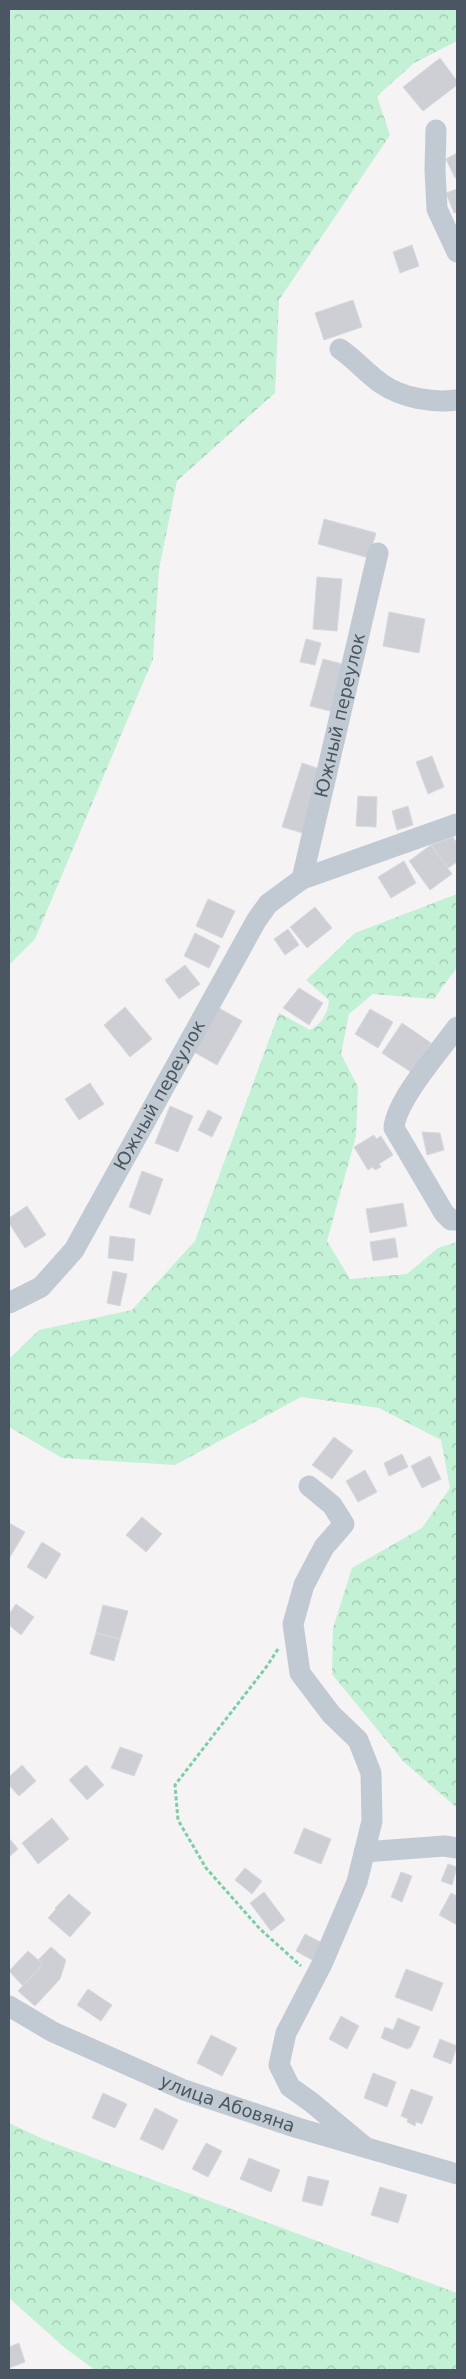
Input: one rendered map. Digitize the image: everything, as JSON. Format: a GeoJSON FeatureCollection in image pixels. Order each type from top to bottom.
{"type":"FeatureCollection","features":[{"type":"Feature","properties":{"kind":"street"},"geometry":{"type":"LineString","coordinates":[[436,130],[435,170],[437,209],[457,252]]}},
{"type":"Feature","properties":{"kind":"street"},"geometry":{"type":"LineString","coordinates":[[340,349],[383,385],[412,397],[442,402],[457,400]]}},
{"type":"Feature","properties":{"kind":"street","name":"Южный переулок"},"geometry":{"type":"LineString","coordinates":[[302,879],[378,553]]}},
{"type":"Feature","properties":{"kind":"street","name":"Южный переулок"},"geometry":{"type":"LineString","coordinates":[[9,1302],[41,1287],[74,1250],[256,922],[268,904],[302,879],[457,824]]}},
{"type":"Feature","properties":{"kind":"street"},"geometry":{"type":"LineString","coordinates":[[457,1027],[405,1099],[395,1119],[394,1128],[444,1212],[451,1220],[457,1220]]}},
{"type":"Feature","properties":{"kind":"street"},"geometry":{"type":"LineString","coordinates":[[310,1486],[332,1505],[344,1524],[324,1547],[304,1586],[293,1624],[300,1673],[330,1714],[358,1740],[371,1773],[372,1821],[357,1882],[315,1978],[286,2034],[279,2064],[290,2087],[312,2102],[365,2147]]}},
{"type":"Feature","properties":{"kind":"street"},"geometry":{"type":"LineString","coordinates":[[364,1852],[444,1846],[457,1848]]}},
{"type":"Feature","properties":{"kind":"street","name":"улица Абовяна"},"geometry":{"type":"LineString","coordinates":[[9,2006],[54,2032],[184,2090],[298,2128],[457,2174]]}},
{"type":"Feature","properties":{"kind":"path"},"geometry":{"type":"LineString","coordinates":[[293,1624],[267,1666],[175,1785],[178,1820],[206,1868],[260,1929],[315,1978]]}},
{"type":"Feature","properties":{"kind":"green space"},"geometry":{"type":"Polygon","coordinates":[[[9,9],[457,9],[457,41],[414,63],[377,96],[390,135],[279,300],[275,393],[177,481],[159,569],[153,659],[35,939],[9,965],[9,9]]]}},
{"type":"Feature","properties":{"kind":"green space"},"geometry":{"type":"Polygon","coordinates":[[[457,894],[457,967],[434,999],[373,994],[349,1014],[341,1054],[358,1087],[356,1136],[327,1241],[350,1279],[407,1274],[438,1248],[457,1242],[457,1808],[403,1761],[332,1674],[333,1628],[352,1568],[422,1528],[450,1488],[441,1440],[379,1408],[301,1397],[175,1465],[62,1458],[9,1427],[9,1359],[39,1330],[132,1310],[195,1241],[279,1013],[310,1030],[326,1014],[329,1000],[306,980],[355,933],[457,894]]]}},
{"type":"Feature","properties":{"kind":"green space"},"geometry":{"type":"Polygon","coordinates":[[[9,2123],[43,2139],[457,2293],[457,2370],[95,2370],[65,2348],[9,2298],[9,2123]]]}},
{"type":"Feature","properties":{"kind":"building"},"geometry":{"type":"Polygon","coordinates":[[[440,58],[457,81],[457,85],[423,111],[403,87],[440,58]]]}},
{"type":"Feature","properties":{"kind":"building"},"geometry":{"type":"Polygon","coordinates":[[[457,153],[457,177],[455,178],[446,159],[457,153]]]}},
{"type":"Feature","properties":{"kind":"building"},"geometry":{"type":"Polygon","coordinates":[[[457,189],[457,212],[454,213],[446,193],[457,189]]]}},
{"type":"Feature","properties":{"kind":"building"},"geometry":{"type":"Polygon","coordinates":[[[412,245],[419,266],[400,273],[393,252],[412,245]]]}},
{"type":"Feature","properties":{"kind":"building"},"geometry":{"type":"Polygon","coordinates":[[[353,300],[362,327],[324,340],[315,313],[353,300]]]}},
{"type":"Feature","properties":{"kind":"building"},"geometry":{"type":"Polygon","coordinates":[[[324,519],[376,533],[369,558],[318,544],[324,519]]]}},
{"type":"Feature","properties":{"kind":"building"},"geometry":{"type":"Polygon","coordinates":[[[317,577],[342,579],[337,631],[313,629],[317,577]]]}},
{"type":"Feature","properties":{"kind":"building"},"geometry":{"type":"Polygon","coordinates":[[[389,612],[425,619],[419,653],[383,646],[389,612]]]}},
{"type":"Feature","properties":{"kind":"building"},"geometry":{"type":"Polygon","coordinates":[[[306,639],[321,643],[315,665],[300,662],[306,639]]]}},
{"type":"Feature","properties":{"kind":"building"},"geometry":{"type":"Polygon","coordinates":[[[323,659],[346,665],[334,712],[310,706],[323,659]]]}},
{"type":"Feature","properties":{"kind":"building"},"geometry":{"type":"Polygon","coordinates":[[[432,756],[444,787],[428,794],[416,762],[432,756]]]}},
{"type":"Feature","properties":{"kind":"building"},"geometry":{"type":"Polygon","coordinates":[[[302,763],[323,770],[303,833],[282,827],[302,763]]]}},
{"type":"Feature","properties":{"kind":"building"},"geometry":{"type":"Polygon","coordinates":[[[358,796],[377,797],[376,827],[356,826],[358,796]]]}},
{"type":"Feature","properties":{"kind":"building"},"geometry":{"type":"Polygon","coordinates":[[[408,806],[413,825],[397,830],[392,811],[408,806]]]}},
{"type":"Feature","properties":{"kind":"building"},"geometry":{"type":"Polygon","coordinates":[[[453,837],[457,843],[457,862],[448,868],[431,845],[453,837]]]}},
{"type":"Feature","properties":{"kind":"building"},"geometry":{"type":"Polygon","coordinates":[[[431,845],[452,874],[430,890],[409,861],[431,845]]]}},
{"type":"Feature","properties":{"kind":"building"},"geometry":{"type":"Polygon","coordinates":[[[404,861],[416,883],[391,898],[378,877],[404,861]]]}},
{"type":"Feature","properties":{"kind":"building"},"geometry":{"type":"Polygon","coordinates":[[[208,899],[235,911],[222,938],[196,926],[208,899]]]}},
{"type":"Feature","properties":{"kind":"building"},"geometry":{"type":"Polygon","coordinates":[[[315,907],[332,928],[307,948],[290,927],[315,907]]]}},
{"type":"Feature","properties":{"kind":"building"},"geometry":{"type":"Polygon","coordinates":[[[288,929],[299,945],[285,955],[274,939],[288,929]]]}},
{"type":"Feature","properties":{"kind":"building"},"geometry":{"type":"Polygon","coordinates":[[[195,933],[220,946],[209,968],[184,956],[195,933]]]}},
{"type":"Feature","properties":{"kind":"building"},"geometry":{"type":"Polygon","coordinates":[[[185,965],[200,984],[179,999],[165,980],[185,965]]]}},
{"type":"Feature","properties":{"kind":"building"},"geometry":{"type":"Polygon","coordinates":[[[299,988],[323,1003],[309,1025],[283,1008],[299,988]]]}},
{"type":"Feature","properties":{"kind":"building"},"geometry":{"type":"Polygon","coordinates":[[[125,1007],[152,1039],[130,1057],[104,1025],[125,1007]]]}},
{"type":"Feature","properties":{"kind":"building"},"geometry":{"type":"Polygon","coordinates":[[[219,1008],[242,1021],[217,1065],[194,1052],[219,1008]]]}},
{"type":"Feature","properties":{"kind":"building"},"geometry":{"type":"Polygon","coordinates":[[[370,1009],[393,1022],[378,1048],[355,1034],[370,1009]]]}},
{"type":"Feature","properties":{"kind":"building"},"geometry":{"type":"Polygon","coordinates":[[[402,1023],[431,1043],[411,1072],[382,1053],[402,1023]]]}},
{"type":"Feature","properties":{"kind":"building"},"geometry":{"type":"Polygon","coordinates":[[[90,1083],[104,1104],[79,1120],[65,1099],[90,1083]]]}},
{"type":"Feature","properties":{"kind":"building"},"geometry":{"type":"Polygon","coordinates":[[[170,1106],[193,1116],[178,1152],[155,1143],[170,1106]]]}},
{"type":"Feature","properties":{"kind":"building"},"geometry":{"type":"Polygon","coordinates":[[[208,1110],[222,1117],[212,1137],[198,1130],[208,1110]]]}},
{"type":"Feature","properties":{"kind":"building"},"geometry":{"type":"Polygon","coordinates":[[[422,1132],[440,1133],[444,1150],[427,1155],[422,1132]]]}},
{"type":"Feature","properties":{"kind":"building"},"geometry":{"type":"Polygon","coordinates":[[[374,1135],[376,1139],[381,1136],[393,1155],[379,1164],[381,1167],[375,1170],[373,1167],[368,1170],[354,1147],[374,1135]]]}},
{"type":"Feature","properties":{"kind":"building"},"geometry":{"type":"Polygon","coordinates":[[[142,1171],[163,1179],[150,1215],[129,1207],[142,1171]]]}},
{"type":"Feature","properties":{"kind":"building"},"geometry":{"type":"Polygon","coordinates":[[[403,1203],[407,1226],[370,1233],[366,1209],[403,1203]]]}},
{"type":"Feature","properties":{"kind":"building"},"geometry":{"type":"Polygon","coordinates":[[[27,1206],[46,1235],[25,1248],[9,1223],[9,1218],[27,1206]]]}},
{"type":"Feature","properties":{"kind":"building"},"geometry":{"type":"Polygon","coordinates":[[[110,1236],[135,1239],[133,1261],[108,1258],[110,1236]]]}},
{"type":"Feature","properties":{"kind":"building"},"geometry":{"type":"Polygon","coordinates":[[[395,1238],[398,1257],[373,1261],[370,1242],[395,1238]]]}},
{"type":"Feature","properties":{"kind":"building"},"geometry":{"type":"Polygon","coordinates":[[[113,1271],[127,1274],[120,1306],[107,1303],[113,1271]]]}},
{"type":"Feature","properties":{"kind":"building"},"geometry":{"type":"Polygon","coordinates":[[[334,1437],[353,1451],[332,1479],[312,1465],[334,1437]]]}},
{"type":"Feature","properties":{"kind":"building"},"geometry":{"type":"Polygon","coordinates":[[[402,1454],[408,1467],[389,1476],[384,1463],[402,1454]]]}},
{"type":"Feature","properties":{"kind":"building"},"geometry":{"type":"Polygon","coordinates":[[[430,1456],[441,1479],[422,1488],[411,1466],[430,1456]]]}},
{"type":"Feature","properties":{"kind":"building"},"geometry":{"type":"Polygon","coordinates":[[[365,1470],[377,1492],[358,1502],[346,1481],[365,1470]]]}},
{"type":"Feature","properties":{"kind":"building"},"geometry":{"type":"Polygon","coordinates":[[[142,1517],[162,1534],[146,1552],[126,1535],[142,1517]]]}},
{"type":"Feature","properties":{"kind":"building"},"geometry":{"type":"Polygon","coordinates":[[[9,1523],[25,1532],[10,1557],[9,1557],[9,1523]]]}},
{"type":"Feature","properties":{"kind":"building"},"geometry":{"type":"Polygon","coordinates":[[[42,1542],[61,1554],[46,1579],[27,1567],[42,1542]]]}},
{"type":"Feature","properties":{"kind":"building"},"geometry":{"type":"Polygon","coordinates":[[[16,1604],[34,1617],[21,1635],[9,1625],[9,1614],[16,1604]]]}},
{"type":"Feature","properties":{"kind":"building"},"geometry":{"type":"Polygon","coordinates":[[[103,1605],[128,1611],[120,1639],[96,1633],[103,1605]]]}},
{"type":"Feature","properties":{"kind":"building"},"geometry":{"type":"Polygon","coordinates":[[[96,1633],[120,1639],[114,1661],[90,1654],[96,1633]]]}},
{"type":"Feature","properties":{"kind":"building"},"geometry":{"type":"Polygon","coordinates":[[[120,1747],[143,1755],[134,1776],[111,1768],[120,1747]]]}},
{"type":"Feature","properties":{"kind":"building"},"geometry":{"type":"Polygon","coordinates":[[[22,1765],[36,1781],[19,1796],[9,1785],[9,1777],[22,1765]]]}},
{"type":"Feature","properties":{"kind":"building"},"geometry":{"type":"Polygon","coordinates":[[[86,1765],[104,1785],[87,1800],[69,1780],[86,1765]]]}},
{"type":"Feature","properties":{"kind":"building"},"geometry":{"type":"Polygon","coordinates":[[[52,1818],[69,1839],[38,1864],[22,1843],[52,1818]]]}},
{"type":"Feature","properties":{"kind":"building"},"geometry":{"type":"Polygon","coordinates":[[[304,1828],[331,1839],[321,1864],[294,1853],[304,1828]]]}},
{"type":"Feature","properties":{"kind":"building"},"geometry":{"type":"Polygon","coordinates":[[[9,1838],[18,1849],[9,1857],[9,1838]]]}},
{"type":"Feature","properties":{"kind":"building"},"geometry":{"type":"Polygon","coordinates":[[[448,1864],[457,1867],[452,1885],[441,1881],[448,1864]]]}},
{"type":"Feature","properties":{"kind":"building"},"geometry":{"type":"Polygon","coordinates":[[[245,1868],[262,1881],[252,1894],[235,1880],[245,1868]]]}},
{"type":"Feature","properties":{"kind":"building"},"geometry":{"type":"Polygon","coordinates":[[[401,1872],[412,1876],[402,1902],[391,1897],[401,1872]]]}},
{"type":"Feature","properties":{"kind":"building"},"geometry":{"type":"Polygon","coordinates":[[[264,1892],[285,1920],[271,1931],[250,1903],[264,1892]]]}},
{"type":"Feature","properties":{"kind":"building"},"geometry":{"type":"Polygon","coordinates":[[[451,1893],[457,1896],[457,1925],[439,1915],[451,1893]]]}},
{"type":"Feature","properties":{"kind":"building"},"geometry":{"type":"Polygon","coordinates":[[[69,1894],[91,1913],[70,1937],[48,1918],[69,1894]]]}},
{"type":"Feature","properties":{"kind":"building"},"geometry":{"type":"Polygon","coordinates":[[[305,1934],[324,1944],[314,1961],[296,1951],[305,1934]]]}},
{"type":"Feature","properties":{"kind":"building"},"geometry":{"type":"Polygon","coordinates":[[[51,1947],[66,1960],[60,1979],[35,2006],[18,1991],[43,1964],[38,1960],[51,1947]]]}},
{"type":"Feature","properties":{"kind":"building"},"geometry":{"type":"Polygon","coordinates":[[[28,1951],[43,1964],[23,1986],[9,1971],[28,1951]]]}},
{"type":"Feature","properties":{"kind":"building"},"geometry":{"type":"Polygon","coordinates":[[[406,1969],[443,1983],[432,2011],[395,1997],[406,1969]]]}},
{"type":"Feature","properties":{"kind":"building"},"geometry":{"type":"Polygon","coordinates":[[[88,1989],[112,2005],[101,2021],[77,2005],[88,1989]]]}},
{"type":"Feature","properties":{"kind":"building"},"geometry":{"type":"Polygon","coordinates":[[[341,2016],[359,2026],[347,2049],[329,2039],[341,2016]]]}},
{"type":"Feature","properties":{"kind":"building"},"geometry":{"type":"Polygon","coordinates":[[[398,2018],[420,2027],[411,2047],[407,2049],[381,2038],[385,2027],[393,2030],[398,2018]]]}},
{"type":"Feature","properties":{"kind":"building"},"geometry":{"type":"Polygon","coordinates":[[[211,2035],[237,2048],[222,2076],[197,2063],[211,2035]]]}},
{"type":"Feature","properties":{"kind":"building"},"geometry":{"type":"Polygon","coordinates":[[[440,2039],[457,2046],[451,2064],[433,2057],[440,2039]]]}},
{"type":"Feature","properties":{"kind":"building"},"geometry":{"type":"Polygon","coordinates":[[[373,2073],[396,2082],[387,2107],[364,2098],[373,2073]]]}},
{"type":"Feature","properties":{"kind":"building"},"geometry":{"type":"Polygon","coordinates":[[[411,2089],[433,2097],[422,2124],[416,2122],[415,2126],[407,2122],[408,2119],[401,2116],[411,2089]]]}},
{"type":"Feature","properties":{"kind":"building"},"geometry":{"type":"Polygon","coordinates":[[[103,2093],[127,2104],[115,2128],[92,2118],[103,2093]]]}},
{"type":"Feature","properties":{"kind":"building"},"geometry":{"type":"Polygon","coordinates":[[[155,2108],[178,2120],[163,2150],[140,2139],[155,2108]]]}},
{"type":"Feature","properties":{"kind":"building"},"geometry":{"type":"Polygon","coordinates":[[[206,2143],[222,2151],[208,2177],[192,2169],[206,2143]]]}},
{"type":"Feature","properties":{"kind":"building"},"geometry":{"type":"Polygon","coordinates":[[[249,2158],[280,2170],[271,2192],[240,2179],[249,2158]]]}},
{"type":"Feature","properties":{"kind":"building"},"geometry":{"type":"Polygon","coordinates":[[[308,2176],[329,2181],[322,2206],[302,2201],[308,2176]]]}},
{"type":"Feature","properties":{"kind":"building"},"geometry":{"type":"Polygon","coordinates":[[[380,2187],[407,2195],[398,2223],[371,2215],[380,2187]]]}},
{"type":"Feature","properties":{"kind":"building"},"geometry":{"type":"Polygon","coordinates":[[[19,2343],[25,2362],[9,2368],[9,2347],[19,2343]]]}}]}
